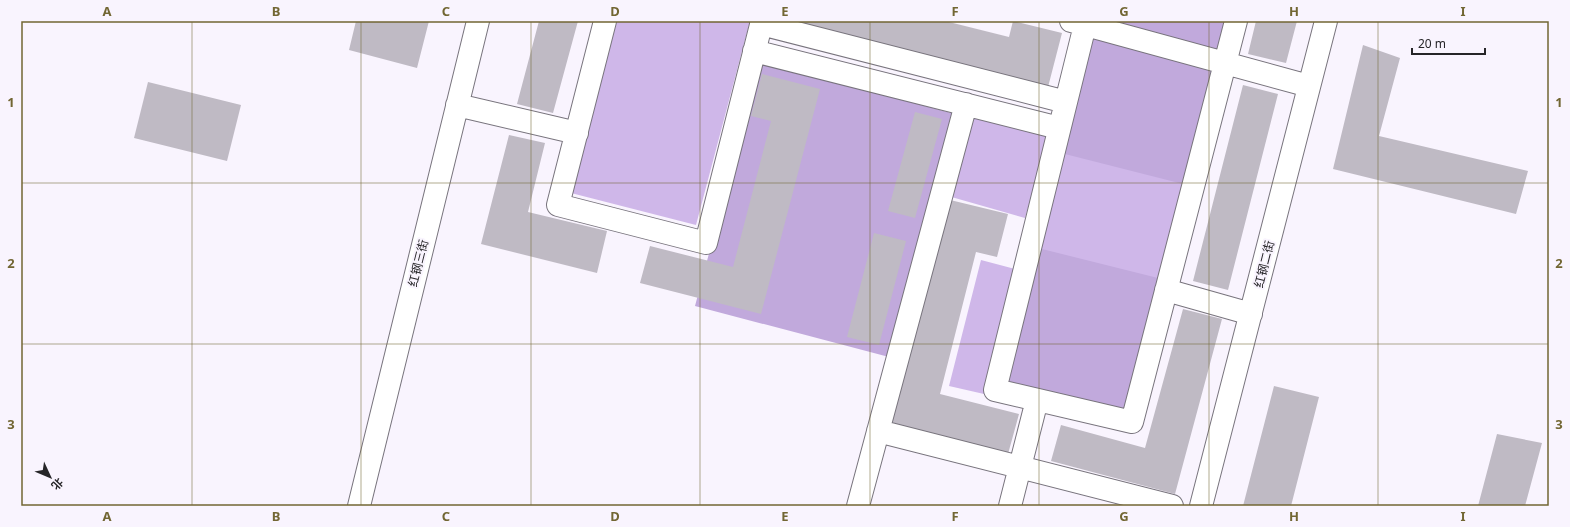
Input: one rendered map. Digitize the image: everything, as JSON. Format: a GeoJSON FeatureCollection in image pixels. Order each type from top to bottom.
{"type":"FeatureCollection","features":[{"type":"Feature","properties":{"kind":"street","name":"红钢三街"},"geometry":{"type":"LineString","coordinates":[[359,506],[478,21]]}},
{"type":"Feature","properties":{"kind":"street"},"geometry":{"type":"LineString","coordinates":[[605,21],[558,205],[706,242],[762,23],[1066,102]]}},
{"type":"Feature","properties":{"kind":"street"},"geometry":{"type":"LineString","coordinates":[[1236,21],[1225,63],[1166,290],[1132,422],[995,390],[1066,102],[1080,22],[1225,63],[1309,86]]}},
{"type":"Feature","properties":{"kind":"street","name":"红钢二街"},"geometry":{"type":"LineString","coordinates":[[1201,506],[1326,21]]}},
{"type":"Feature","properties":{"kind":"street"},"geometry":{"type":"LineString","coordinates":[[754,51],[1059,128]]}},
{"type":"Feature","properties":{"kind":"street"},"geometry":{"type":"LineString","coordinates":[[858,506],[966,104]]}},
{"type":"Feature","properties":{"kind":"street"},"geometry":{"type":"LineString","coordinates":[[457,105],[577,133]]}},
{"type":"Feature","properties":{"kind":"street"},"geometry":{"type":"LineString","coordinates":[[1166,290],[1251,314]]}},
{"type":"Feature","properties":{"kind":"street"},"geometry":{"type":"LineString","coordinates":[[1010,506],[1036,400]]}},
{"type":"Feature","properties":{"kind":"street"},"geometry":{"type":"LineString","coordinates":[[878,431],[1172,506]]}},
{"type":"Feature","properties":{"kind":"shaded area"},"geometry":{"type":"Polygon","coordinates":[[[617,21],[750,21],[696,225],[571,193],[617,21]]]}},
{"type":"Feature","properties":{"kind":"shaded area"},"geometry":{"type":"Polygon","coordinates":[[[1095,21],[1230,21],[1126,414],[1038,248],[1095,21]]]}},
{"type":"Feature","properties":{"kind":"shaded area"},"geometry":{"type":"Polygon","coordinates":[[[1108,21],[1230,21],[1222,51],[1108,21]]]}},
{"type":"Feature","properties":{"kind":"shaded area"},"geometry":{"type":"Polygon","coordinates":[[[1090,38],[1217,68],[1187,185],[1061,153],[1090,38]]]}},
{"type":"Feature","properties":{"kind":"shaded area"},"geometry":{"type":"Polygon","coordinates":[[[760,62],[955,114],[889,357],[695,306],[760,62]]]}},
{"type":"Feature","properties":{"kind":"shaded area"},"geometry":{"type":"Polygon","coordinates":[[[971,113],[1049,134],[1025,218],[948,196],[971,113]]]}},
{"type":"Feature","properties":{"kind":"shaded area"},"geometry":{"type":"Polygon","coordinates":[[[1038,248],[1162,279],[1126,414],[1004,382],[1038,248]]]}},
{"type":"Feature","properties":{"kind":"shaded area"},"geometry":{"type":"Polygon","coordinates":[[[981,260],[1015,269],[984,394],[949,386],[981,260]]]}},
{"type":"Feature","properties":{"kind":"building"},"geometry":{"type":"Polygon","coordinates":[[[356,21],[429,21],[417,68],[349,50],[356,21]]]}},
{"type":"Feature","properties":{"kind":"building"},"geometry":{"type":"Polygon","coordinates":[[[539,21],[578,21],[553,113],[517,104],[539,21]]]}},
{"type":"Feature","properties":{"kind":"building"},"geometry":{"type":"Polygon","coordinates":[[[770,21],[945,21],[1009,37],[1013,21],[1062,33],[1047,91],[770,21]]]}},
{"type":"Feature","properties":{"kind":"building"},"geometry":{"type":"Polygon","coordinates":[[[1256,21],[1297,21],[1286,63],[1248,54],[1256,21]]]}},
{"type":"Feature","properties":{"kind":"building"},"geometry":{"type":"Polygon","coordinates":[[[1363,45],[1400,58],[1379,136],[1528,171],[1516,214],[1333,169],[1363,45]]]}},
{"type":"Feature","properties":{"kind":"building"},"geometry":{"type":"Polygon","coordinates":[[[762,74],[820,89],[761,314],[640,283],[650,246],[733,267],[771,121],[751,116],[762,74]]]}},
{"type":"Feature","properties":{"kind":"building"},"geometry":{"type":"Polygon","coordinates":[[[148,82],[241,105],[227,161],[134,138],[148,82]]]}},
{"type":"Feature","properties":{"kind":"building"},"geometry":{"type":"Polygon","coordinates":[[[1243,85],[1278,94],[1228,290],[1193,281],[1243,85]]]}},
{"type":"Feature","properties":{"kind":"building"},"geometry":{"type":"Polygon","coordinates":[[[915,112],[942,119],[915,218],[888,211],[915,112]]]}},
{"type":"Feature","properties":{"kind":"building"},"geometry":{"type":"Polygon","coordinates":[[[509,135],[545,143],[528,212],[607,231],[597,273],[481,244],[509,135]]]}},
{"type":"Feature","properties":{"kind":"building"},"geometry":{"type":"Polygon","coordinates":[[[946,199],[1008,214],[997,257],[976,252],[940,394],[1019,414],[1008,454],[888,424],[946,199]]]}},
{"type":"Feature","properties":{"kind":"building"},"geometry":{"type":"Polygon","coordinates":[[[874,233],[906,241],[879,345],[847,337],[874,233]]]}},
{"type":"Feature","properties":{"kind":"building"},"geometry":{"type":"Polygon","coordinates":[[[1183,309],[1222,319],[1175,494],[1051,461],[1061,425],[1145,448],[1183,309]]]}},
{"type":"Feature","properties":{"kind":"building"},"geometry":{"type":"Polygon","coordinates":[[[1274,386],[1319,397],[1291,506],[1243,506],[1274,386]]]}},
{"type":"Feature","properties":{"kind":"building"},"geometry":{"type":"Polygon","coordinates":[[[1497,434],[1542,443],[1525,506],[1478,506],[1497,434]]]}}]}
